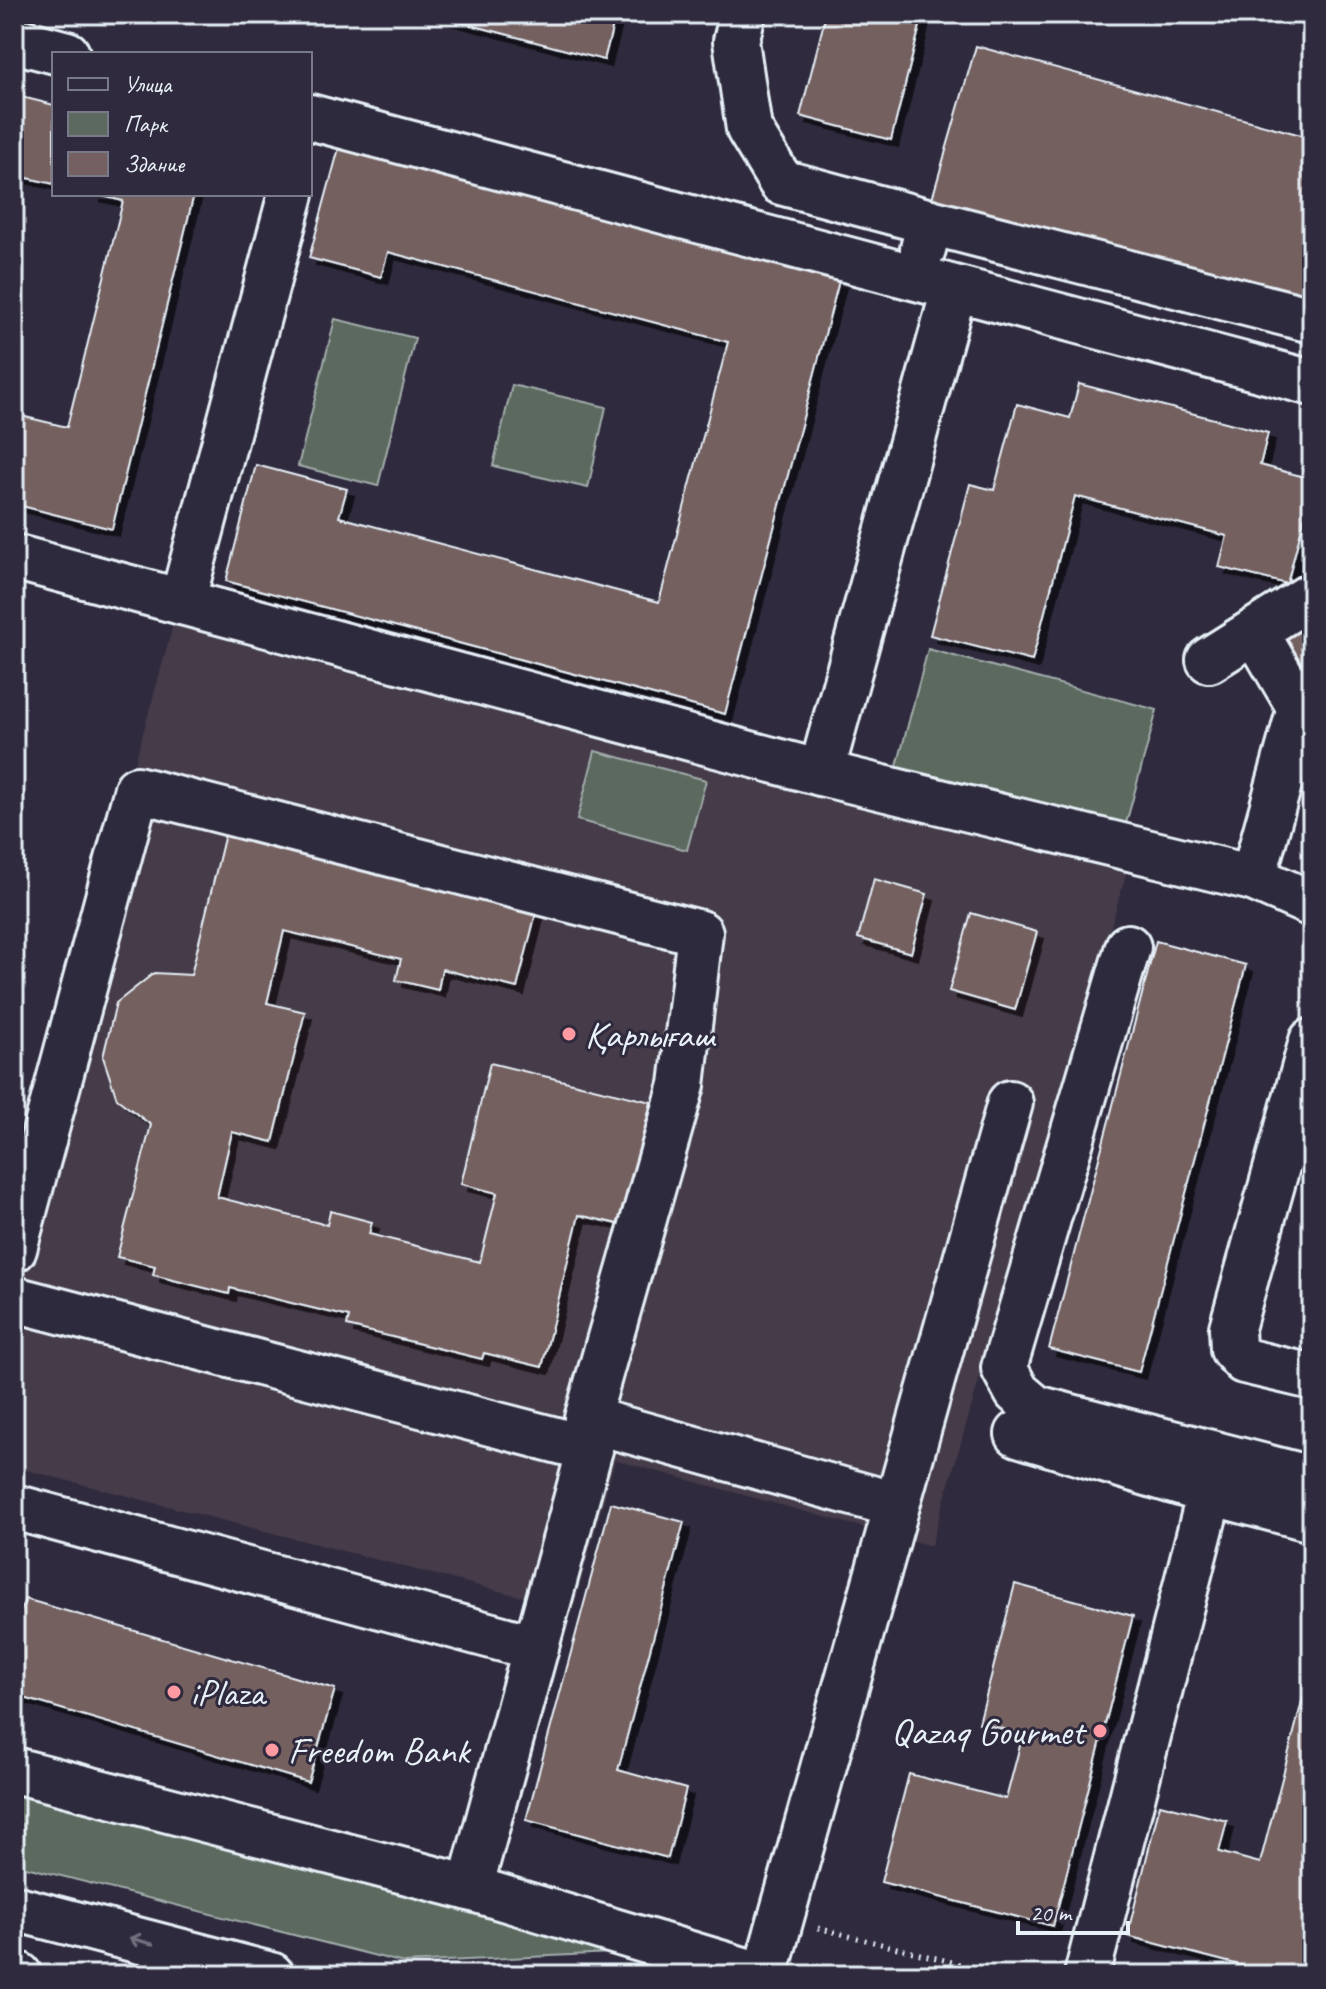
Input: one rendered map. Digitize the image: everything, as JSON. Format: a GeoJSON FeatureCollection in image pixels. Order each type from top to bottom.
{"type":"FeatureCollection","features":[{"type":"Feature","properties":{"kind":"main road"},"geometry":{"type":"LineString","coordinates":[[743,14],[736,41],[749,129],[781,182],[1312,320]]}},
{"type":"Feature","properties":{"kind":"main road"},"geometry":{"type":"LineString","coordinates":[[14,40],[59,52]]}},
{"type":"Feature","properties":{"kind":"main road"},"geometry":{"type":"LineString","coordinates":[[312,119],[1312,383]]}},
{"type":"Feature","properties":{"kind":"main road"},"geometry":{"type":"LineString","coordinates":[[182,602],[290,196]]}},
{"type":"Feature","properties":{"kind":"main road"},"geometry":{"type":"LineString","coordinates":[[821,773],[935,284],[930,222]]}},
{"type":"Feature","properties":{"kind":"main road"},"geometry":{"type":"LineString","coordinates":[[14,557],[821,773],[1253,878],[1312,904]]}},
{"type":"Feature","properties":{"kind":"main road"},"geometry":{"type":"LineString","coordinates":[[1209,660],[1312,595]]}},
{"type":"Feature","properties":{"kind":"main road"},"geometry":{"type":"LineString","coordinates":[[1253,878],[1306,705],[1255,631]]}},
{"type":"Feature","properties":{"kind":"main road"},"geometry":{"type":"LineString","coordinates":[[14,1249],[137,789],[700,933],[682,1085],[589,1434],[536,1648],[470,1888]]}},
{"type":"Feature","properties":{"kind":"main road"},"geometry":{"type":"LineString","coordinates":[[1128,947],[1004,1368],[1017,1392],[1036,1408],[1312,1479]]}},
{"type":"Feature","properties":{"kind":"main road"},"geometry":{"type":"LineString","coordinates":[[1312,1041],[1232,1328],[1233,1349],[1244,1361],[1312,1377]]}},
{"type":"Feature","properties":{"kind":"main road"},"geometry":{"type":"LineString","coordinates":[[14,1770],[470,1888],[762,1975],[781,1919],[1010,1103]]}},
{"type":"Feature","properties":{"kind":"main road"},"geometry":{"type":"LineString","coordinates":[[14,1299],[896,1505]]}},
{"type":"Feature","properties":{"kind":"main road"},"geometry":{"type":"LineString","coordinates":[[1018,1434],[1312,1519]]}},
{"type":"Feature","properties":{"kind":"main road"},"geometry":{"type":"LineString","coordinates":[[1087,1975],[1210,1492]]}},
{"type":"Feature","properties":{"kind":"main road"},"geometry":{"type":"LineString","coordinates":[[14,1507],[536,1648]]}},
{"type":"Feature","properties":{"kind":"main road"},"geometry":{"type":"LineString","coordinates":[[14,1908],[271,1975]]}},
{"type":"Feature","properties":{"kind":"path"},"geometry":{"type":"LineString","coordinates":[[781,1919],[1003,1975]]}},
{"type":"Feature","properties":{"kind":"shaded area","name":"Қарлығаш"},"geometry":{"type":"Polygon","coordinates":[[[173,625],[1127,871],[931,1546],[615,1460],[573,1610],[14,1467],[14,1197],[173,625]]]}},
{"type":"Feature","properties":{"kind":"green space"},"geometry":{"type":"Polygon","coordinates":[[[335,319],[415,338],[378,486],[298,466],[335,319]]]}},
{"type":"Feature","properties":{"kind":"green space"},"geometry":{"type":"Polygon","coordinates":[[[512,385],[606,407],[588,488],[493,466],[512,385]]]}},
{"type":"Feature","properties":{"kind":"green space"},"geometry":{"type":"Polygon","coordinates":[[[928,649],[1157,710],[1124,831],[896,770],[928,649]]]}},
{"type":"Feature","properties":{"kind":"green space"},"geometry":{"type":"Polygon","coordinates":[[[595,751],[706,780],[687,850],[577,820],[595,751]]]}},
{"type":"Feature","properties":{"kind":"green space"},"geometry":{"type":"Polygon","coordinates":[[[14,1792],[633,1952],[404,1963],[14,1864],[14,1792]]]}},
{"type":"Feature","properties":{"kind":"building"},"geometry":{"type":"Polygon","coordinates":[[[429,14],[616,14],[604,60],[429,14]]]}},
{"type":"Feature","properties":{"kind":"building"},"geometry":{"type":"Polygon","coordinates":[[[826,14],[923,14],[891,140],[800,116],[826,14]]]}},
{"type":"Feature","properties":{"kind":"building"},"geometry":{"type":"Polygon","coordinates":[[[976,46],[1312,138],[1312,299],[932,199],[976,46]]]}},
{"type":"Feature","properties":{"kind":"building"},"geometry":{"type":"Polygon","coordinates":[[[14,95],[52,104],[52,184],[14,175],[14,95]]]}},
{"type":"Feature","properties":{"kind":"building"},"geometry":{"type":"Polygon","coordinates":[[[339,148],[839,281],[725,714],[226,581],[256,465],[347,489],[339,517],[659,602],[728,342],[388,252],[381,277],[309,258],[339,148]]]}},
{"type":"Feature","properties":{"kind":"building"},"geometry":{"type":"Polygon","coordinates":[[[102,196],[194,196],[112,529],[14,504],[14,444],[21,416],[67,427],[123,201],[102,196]]]}},
{"type":"Feature","properties":{"kind":"building"},"geometry":{"type":"Polygon","coordinates":[[[1079,384],[1268,433],[1260,465],[1312,479],[1287,584],[1219,567],[1227,536],[1075,496],[1032,661],[930,635],[970,484],[994,490],[1017,404],[1070,418],[1079,384]]]}},
{"type":"Feature","properties":{"kind":"building"},"geometry":{"type":"Polygon","coordinates":[[[1312,612],[1312,676],[1303,681],[1275,635],[1312,612]]]}},
{"type":"Feature","properties":{"kind":"building"},"geometry":{"type":"Polygon","coordinates":[[[225,834],[539,901],[517,988],[442,969],[438,990],[396,980],[401,959],[284,931],[267,1003],[305,1012],[273,1142],[232,1132],[217,1197],[327,1225],[330,1211],[372,1222],[369,1234],[480,1262],[497,1193],[461,1184],[490,1063],[651,1102],[622,1225],[579,1215],[542,1367],[484,1353],[482,1359],[347,1326],[349,1317],[230,1288],[229,1294],[153,1275],[155,1266],[117,1257],[151,1125],[117,1099],[103,1057],[116,1003],[154,973],[191,975],[225,834]]]}},
{"type":"Feature","properties":{"kind":"building"},"geometry":{"type":"Polygon","coordinates":[[[874,879],[927,894],[911,953],[858,938],[874,879]]]}},
{"type":"Feature","properties":{"kind":"building"},"geometry":{"type":"Polygon","coordinates":[[[971,913],[1037,932],[1015,1010],[949,991],[971,913]]]}},
{"type":"Feature","properties":{"kind":"building"},"geometry":{"type":"Polygon","coordinates":[[[1156,941],[1246,965],[1139,1372],[1049,1349],[1156,941]]]}},
{"type":"Feature","properties":{"kind":"building"},"geometry":{"type":"Polygon","coordinates":[[[611,1503],[684,1522],[618,1770],[686,1789],[668,1858],[526,1820],[611,1503]]]}},
{"type":"Feature","properties":{"kind":"building"},"geometry":{"type":"Polygon","coordinates":[[[1015,1584],[1133,1616],[1053,1926],[881,1882],[909,1774],[1006,1799],[1023,1734],[979,1723],[1015,1584]]]}},
{"type":"Feature","properties":{"kind":"building","name":"iPlaza"},"geometry":{"type":"Polygon","coordinates":[[[25,1599],[335,1689],[308,1782],[14,1695],[14,1631],[25,1599]]]}},
{"type":"Feature","properties":{"kind":"building"},"geometry":{"type":"Polygon","coordinates":[[[1312,1663],[1312,1975],[1278,1975],[1127,1936],[1160,1804],[1227,1821],[1219,1852],[1260,1863],[1312,1663]]]}},
{"type":"Feature","properties":{"kind":"place","name":"Қарлығаш"},"geometry":{"type":"Point","coordinates":[569,1034]}},
{"type":"Feature","properties":{"kind":"place","name":"iPlaza"},"geometry":{"type":"Point","coordinates":[174,1692]}},
{"type":"Feature","properties":{"kind":"place","name":"Qazaq Gourmet"},"geometry":{"type":"Point","coordinates":[1100,1731]}},
{"type":"Feature","properties":{"kind":"place","name":"Freedom Bank"},"geometry":{"type":"Point","coordinates":[272,1750]}}]}
